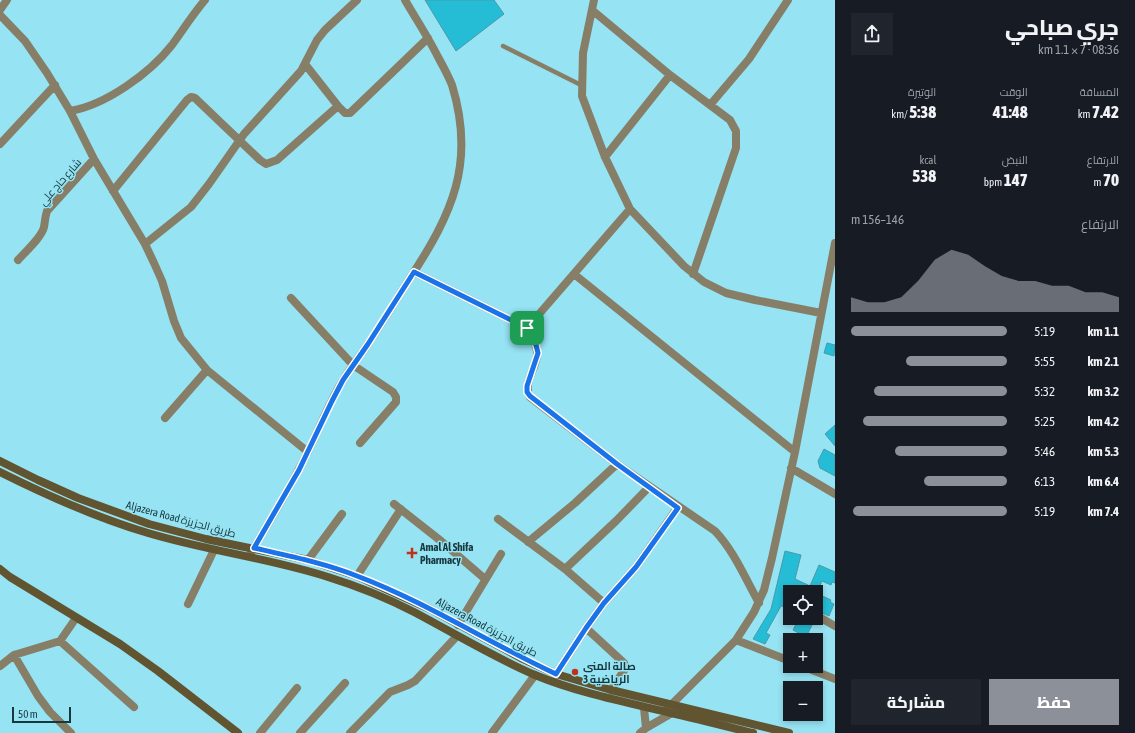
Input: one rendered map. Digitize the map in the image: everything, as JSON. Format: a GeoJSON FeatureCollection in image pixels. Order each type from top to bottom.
{"type":"FeatureCollection","features":[{"type":"Feature","properties":{"kind":"main road","name":"Aljazera Road طريق الجزيزة"},"geometry":{"type":"LineString","coordinates":[[0,461],[78,498],[149,524],[206,539],[308,560],[357,576],[430,609],[521,658],[556,674],[670,705],[789,733]]}},
{"type":"Feature","properties":{"kind":"main road","name":"Aljazera Road طريق الجزيزة"},"geometry":{"type":"LineString","coordinates":[[0,472],[36,491],[111,521],[148,533],[214,550],[250,556],[328,577],[372,593],[412,611],[495,656],[535,675],[589,694],[753,733]]}},
{"type":"Feature","properties":{"kind":"main road"},"geometry":{"type":"LineString","coordinates":[[0,569],[10,577],[127,648],[238,733]]}},
{"type":"Feature","properties":{"kind":"street"},"geometry":{"type":"LineString","coordinates":[[0,10],[7,0]]}},
{"type":"Feature","properties":{"kind":"street"},"geometry":{"type":"LineString","coordinates":[[70,110],[83,109],[95,104],[145,72],[171,45],[192,15],[205,0]]}},
{"type":"Feature","properties":{"kind":"street"},"geometry":{"type":"LineString","coordinates":[[145,244],[191,207],[244,134],[301,71],[317,40],[325,30],[357,0]]}},
{"type":"Feature","properties":{"kind":"street"},"geometry":{"type":"LineString","coordinates":[[250,556],[308,452],[332,401],[353,365],[434,240],[450,206],[455,191],[461,158],[462,138],[451,84],[428,38],[405,0]]}},
{"type":"Feature","properties":{"kind":"street"},"geometry":{"type":"LineString","coordinates":[[594,0],[583,53],[581,85],[582,96],[605,156],[630,209],[663,246],[704,282],[726,293],[821,313]]}},
{"type":"Feature","properties":{"kind":"street"},"geometry":{"type":"LineString","coordinates":[[710,105],[748,60],[788,0]]}},
{"type":"Feature","properties":{"kind":"street"},"geometry":{"type":"LineString","coordinates":[[592,10],[670,75],[730,120],[736,131],[736,148],[694,274]]}},
{"type":"Feature","properties":{"kind":"street"},"geometry":{"type":"LineString","coordinates":[[0,15],[25,41],[70,110],[94,159],[145,244],[162,281],[174,321],[181,338],[207,370],[308,452]]}},
{"type":"Feature","properties":{"kind":"street"},"geometry":{"type":"LineString","coordinates":[[305,64],[338,106],[345,113],[350,113],[428,38]]}},
{"type":"Feature","properties":{"kind":"street"},"geometry":{"type":"LineString","coordinates":[[605,156],[670,75]]}},
{"type":"Feature","properties":{"kind":"street"},"geometry":{"type":"LineString","coordinates":[[0,144],[54,85]]}},
{"type":"Feature","properties":{"kind":"street"},"geometry":{"type":"LineString","coordinates":[[113,191],[191,97],[195,98],[266,164],[277,160],[338,106]]}},
{"type":"Feature","properties":{"kind":"street","name":"شارع حاج علي"},"geometry":{"type":"LineString","coordinates":[[18,260],[44,228],[47,211],[94,159]]}},
{"type":"Feature","properties":{"kind":"street"},"geometry":{"type":"LineString","coordinates":[[527,328],[630,209]]}},
{"type":"Feature","properties":{"kind":"street"},"geometry":{"type":"LineString","coordinates":[[643,730],[668,712],[670,705],[736,640],[754,612],[764,590],[795,452],[835,244]]}},
{"type":"Feature","properties":{"kind":"street"},"geometry":{"type":"LineString","coordinates":[[414,272],[527,328],[536,345],[538,353],[527,386],[527,392],[530,396],[617,464],[678,508],[715,531],[723,540],[759,602]]}},
{"type":"Feature","properties":{"kind":"street"},"geometry":{"type":"LineString","coordinates":[[574,274],[795,452]]}},
{"type":"Feature","properties":{"kind":"street"},"geometry":{"type":"LineString","coordinates":[[291,298],[353,365],[393,392],[396,397],[396,402],[360,443]]}},
{"type":"Feature","properties":{"kind":"street"},"geometry":{"type":"LineString","coordinates":[[165,418],[207,370]]}},
{"type":"Feature","properties":{"kind":"street"},"geometry":{"type":"LineString","coordinates":[[528,542],[575,503],[617,464]]}},
{"type":"Feature","properties":{"kind":"street"},"geometry":{"type":"LineString","coordinates":[[791,468],[835,494]]}},
{"type":"Feature","properties":{"kind":"street"},"geometry":{"type":"LineString","coordinates":[[565,568],[616,521],[649,487]]}},
{"type":"Feature","properties":{"kind":"street"},"geometry":{"type":"LineString","coordinates":[[394,504],[442,541],[485,579]]}},
{"type":"Feature","properties":{"kind":"street"},"geometry":{"type":"LineString","coordinates":[[556,674],[604,603],[636,567],[678,508]]}},
{"type":"Feature","properties":{"kind":"street"},"geometry":{"type":"LineString","coordinates":[[357,576],[401,509]]}},
{"type":"Feature","properties":{"kind":"street"},"geometry":{"type":"LineString","coordinates":[[308,560],[342,514]]}},
{"type":"Feature","properties":{"kind":"street"},"geometry":{"type":"LineString","coordinates":[[498,519],[565,568],[604,603]]}},
{"type":"Feature","properties":{"kind":"street"},"geometry":{"type":"LineString","coordinates":[[188,604],[214,550]]}},
{"type":"Feature","properties":{"kind":"street"},"geometry":{"type":"LineString","coordinates":[[458,625],[501,554]]}},
{"type":"Feature","properties":{"kind":"street"},"geometry":{"type":"LineString","coordinates":[[0,666],[14,655],[60,641],[76,618]]}},
{"type":"Feature","properties":{"kind":"street"},"geometry":{"type":"LineString","coordinates":[[823,619],[835,626]]}},
{"type":"Feature","properties":{"kind":"street"},"geometry":{"type":"LineString","coordinates":[[586,628],[624,663],[625,669],[611,690]]}},
{"type":"Feature","properties":{"kind":"street"},"geometry":{"type":"LineString","coordinates":[[350,733],[390,692],[414,681],[458,636]]}},
{"type":"Feature","properties":{"kind":"street"},"geometry":{"type":"LineString","coordinates":[[736,640],[783,658]]}},
{"type":"Feature","properties":{"kind":"street"},"geometry":{"type":"LineString","coordinates":[[60,641],[134,707]]}},
{"type":"Feature","properties":{"kind":"street"},"geometry":{"type":"LineString","coordinates":[[14,655],[38,696],[50,712],[71,733]]}},
{"type":"Feature","properties":{"kind":"street"},"geometry":{"type":"LineString","coordinates":[[820,673],[835,679]]}},
{"type":"Feature","properties":{"kind":"street"},"geometry":{"type":"LineString","coordinates":[[492,733],[535,675]]}},
{"type":"Feature","properties":{"kind":"street"},"geometry":{"type":"LineString","coordinates":[[300,733],[345,683]]}},
{"type":"Feature","properties":{"kind":"street"},"geometry":{"type":"LineString","coordinates":[[260,733],[298,688]]}},
{"type":"Feature","properties":{"kind":"street"},"geometry":{"type":"LineString","coordinates":[[643,730],[644,708]]}},
{"type":"Feature","properties":{"kind":"lane"},"geometry":{"type":"LineString","coordinates":[[503,46],[581,85]]}},
{"type":"Feature","properties":{"kind":"building"},"geometry":{"type":"Polygon","coordinates":[[[425,0],[494,0],[504,14],[456,51],[425,0]]]}},
{"type":"Feature","properties":{"kind":"building"},"geometry":{"type":"Polygon","coordinates":[[[827,343],[835,345],[834,356],[824,353],[827,343]]]}},
{"type":"Feature","properties":{"kind":"building"},"geometry":{"type":"Polygon","coordinates":[[[835,425],[835,446],[825,434],[835,425]]]}},
{"type":"Feature","properties":{"kind":"building"},"geometry":{"type":"Polygon","coordinates":[[[824,449],[835,455],[835,476],[820,468],[818,461],[824,449]]]}},
{"type":"Feature","properties":{"kind":"building"},"geometry":{"type":"Polygon","coordinates":[[[785,551],[801,555],[795,579],[808,585],[783,585],[783,606],[781,606],[766,633],[770,635],[765,644],[753,639],[771,609],[785,551]]]}},
{"type":"Feature","properties":{"kind":"building"},"geometry":{"type":"Polygon","coordinates":[[[819,565],[835,572],[835,583],[832,582],[831,585],[822,581],[820,585],[810,585],[819,565]]]}},
{"type":"Feature","properties":{"kind":"building"},"geometry":{"type":"Polygon","coordinates":[[[823,596],[831,600],[830,602],[834,604],[829,616],[823,613],[823,596]]]}},
{"type":"Feature","properties":{"kind":"building"},"geometry":{"type":"Polygon","coordinates":[[[796,625],[812,625],[808,633],[799,633],[793,630],[796,625]]]}},
{"type":"Feature","properties":{"kind":"place","name":"Amal Al Shifa Pharmacy"},"geometry":{"type":"Point","coordinates":[412,553]}},
{"type":"Feature","properties":{"kind":"place","name":"صالة المنى الرياضية 3"},"geometry":{"type":"Point","coordinates":[575,672]}},
{"type":"Feature","properties":{"kind":"route"},"geometry":{"type":"LineString","coordinates":[[414,272],[527,328],[536,345],[538,353],[527,386],[527,392],[530,396],[617,464],[678,508],[636,567],[604,603],[556,674],[521,658],[430,609],[357,576],[308,560],[254,548],[299,470],[343,380],[414,272]]}}]}
